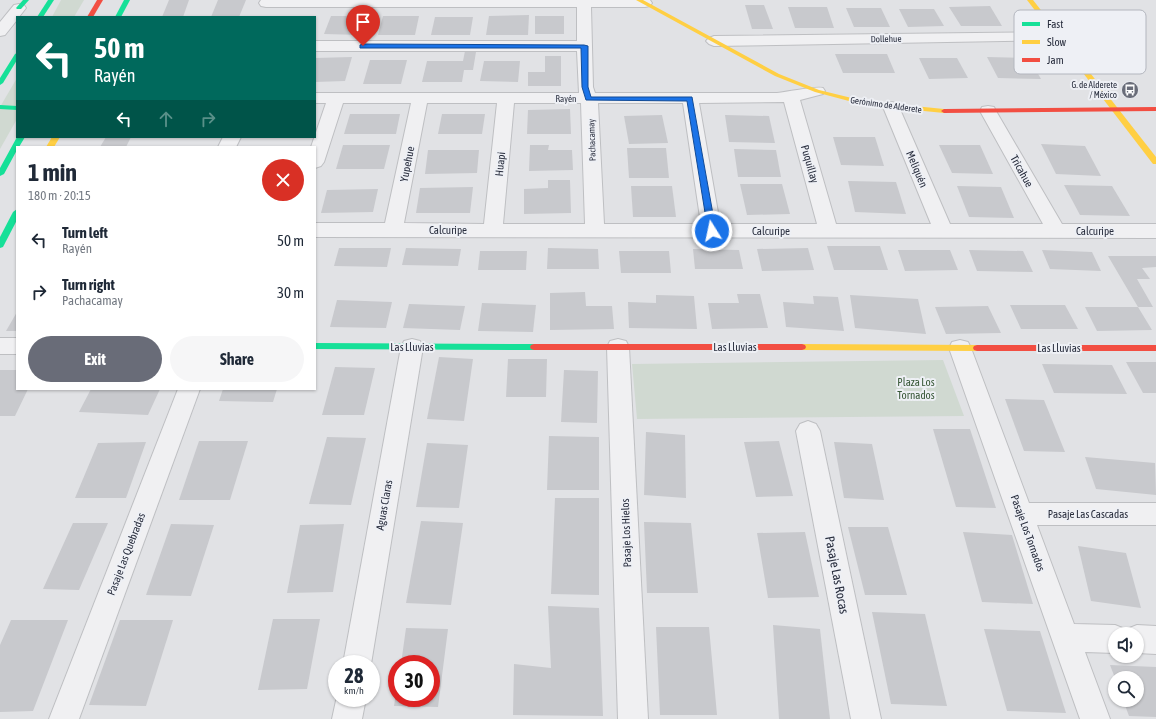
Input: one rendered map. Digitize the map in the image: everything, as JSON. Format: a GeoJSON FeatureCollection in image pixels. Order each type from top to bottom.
{"type":"FeatureCollection","features":[{"type":"Feature","properties":{"kind":"street"},"geometry":{"type":"LineString","coordinates":[[41,16],[51,0]]}},
{"type":"Feature","properties":{"kind":"street"},"geometry":{"type":"LineString","coordinates":[[119,16],[127,0]]}},
{"type":"Feature","properties":{"kind":"street"},"geometry":{"type":"LineString","coordinates":[[1030,0],[1038,10]]}},
{"type":"Feature","properties":{"kind":"street"},"geometry":{"type":"LineString","coordinates":[[91,16],[100,1]]}},
{"type":"Feature","properties":{"kind":"street"},"geometry":{"type":"LineString","coordinates":[[260,16],[267,2],[584,3],[642,1]]}},
{"type":"Feature","properties":{"kind":"street","name":"Gerónimo de Alderete"},"geometry":{"type":"LineString","coordinates":[[642,1],[777,75],[817,91],[864,102],[891,107],[932,111],[1156,109]]}},
{"type":"Feature","properties":{"kind":"street","name":"Pachacamay"},"geometry":{"type":"LineString","coordinates":[[584,3],[585,87],[591,109],[595,231]]}},
{"type":"Feature","properties":{"kind":"street"},"geometry":{"type":"LineString","coordinates":[[0,32],[22,4]]}},
{"type":"Feature","properties":{"kind":"street","name":"Dollehue"},"geometry":{"type":"LineString","coordinates":[[714,41],[1014,38]]}},
{"type":"Feature","properties":{"kind":"street"},"geometry":{"type":"LineString","coordinates":[[316,46],[584,46]]}},
{"type":"Feature","properties":{"kind":"street"},"geometry":{"type":"LineString","coordinates":[[0,83],[16,57]]}},
{"type":"Feature","properties":{"kind":"street"},"geometry":{"type":"LineString","coordinates":[[1088,74],[1156,162]]}},
{"type":"Feature","properties":{"kind":"street","name":"Rayén"},"geometry":{"type":"LineString","coordinates":[[316,98],[588,99],[791,97],[817,91]]}},
{"type":"Feature","properties":{"kind":"street","name":"Puquillay"},"geometry":{"type":"LineString","coordinates":[[791,97],[828,231]]}},
{"type":"Feature","properties":{"kind":"street"},"geometry":{"type":"LineString","coordinates":[[316,159],[336,98]]}},
{"type":"Feature","properties":{"kind":"street","name":"Yupehue"},"geometry":{"type":"LineString","coordinates":[[393,230],[420,98]]}},
{"type":"Feature","properties":{"kind":"street","name":"Huapi"},"geometry":{"type":"LineString","coordinates":[[493,230],[506,98]]}},
{"type":"Feature","properties":{"kind":"street"},"geometry":{"type":"LineString","coordinates":[[690,98],[712,231]]}},
{"type":"Feature","properties":{"kind":"street"},"geometry":{"type":"LineString","coordinates":[[0,107],[16,108]]}},
{"type":"Feature","properties":{"kind":"street","name":"Meliquén"},"geometry":{"type":"LineString","coordinates":[[891,107],[943,231]]}},
{"type":"Feature","properties":{"kind":"street","name":"Tricahue"},"geometry":{"type":"LineString","coordinates":[[988,111],[1056,231]]}},
{"type":"Feature","properties":{"kind":"street"},"geometry":{"type":"LineString","coordinates":[[0,174],[20,138]]}},
{"type":"Feature","properties":{"kind":"street"},"geometry":{"type":"LineString","coordinates":[[8,235],[16,215]]}},
{"type":"Feature","properties":{"kind":"street","name":"Calcuripe"},"geometry":{"type":"LineString","coordinates":[[316,230],[1156,231]]}},
{"type":"Feature","properties":{"kind":"street"},"geometry":{"type":"LineString","coordinates":[[0,346],[16,346]]}},
{"type":"Feature","properties":{"kind":"street","name":"Las Lluvias"},"geometry":{"type":"LineString","coordinates":[[316,346],[1156,348]]}},
{"type":"Feature","properties":{"kind":"street","name":"Aguas Claras"},"geometry":{"type":"LineString","coordinates":[[359,655],[412,347]]}},
{"type":"Feature","properties":{"kind":"street","name":"Pasaje Los Hielos"},"geometry":{"type":"LineString","coordinates":[[618,347],[633,719]]}},
{"type":"Feature","properties":{"kind":"street","name":"Pasaje Los Tornados"},"geometry":{"type":"LineString","coordinates":[[960,348],[1095,719]]}},
{"type":"Feature","properties":{"kind":"street","name":"Pasaje Las Quebradas"},"geometry":{"type":"LineString","coordinates":[[64,719],[189,390]]}},
{"type":"Feature","properties":{"kind":"street","name":"Pasaje Las Rocas"},"geometry":{"type":"LineString","coordinates":[[808,431],[866,719]]}},
{"type":"Feature","properties":{"kind":"street","name":"Pasaje Las Cascadas"},"geometry":{"type":"LineString","coordinates":[[1020,514],[1156,514]]}},
{"type":"Feature","properties":{"kind":"street"},"geometry":{"type":"LineString","coordinates":[[1066,638],[1108,639]]}},
{"type":"Feature","properties":{"kind":"street"},"geometry":{"type":"LineString","coordinates":[[1144,639],[1156,640]]}},
{"type":"Feature","properties":{"kind":"street"},"geometry":{"type":"LineString","coordinates":[[347,719],[349,707]]}},
{"type":"Feature","properties":{"kind":"green space"},"geometry":{"type":"Polygon","coordinates":[[[61,0],[84,0],[75,16],[53,16],[61,0]]]}},
{"type":"Feature","properties":{"kind":"green space"},"geometry":{"type":"Polygon","coordinates":[[[16,80],[16,121],[0,149],[0,107],[16,80]]]}},
{"type":"Feature","properties":{"kind":"green space","name":"Plaza Los Tornados"},"geometry":{"type":"Polygon","coordinates":[[[943,360],[964,416],[637,419],[632,364],[943,360]]]}},
{"type":"Feature","properties":{"kind":"building"},"geometry":{"type":"Polygon","coordinates":[[[169,0],[189,0],[183,16],[162,16],[169,0]]]}},
{"type":"Feature","properties":{"kind":"building"},"geometry":{"type":"Polygon","coordinates":[[[218,0],[246,0],[239,16],[211,16],[218,0]]]}},
{"type":"Feature","properties":{"kind":"building"},"geometry":{"type":"Polygon","coordinates":[[[745,5],[764,5],[773,29],[752,29],[745,5]]]}},
{"type":"Feature","properties":{"kind":"building"},"geometry":{"type":"Polygon","coordinates":[[[990,6],[1002,26],[961,26],[949,7],[990,6]]]}},
{"type":"Feature","properties":{"kind":"building"},"geometry":{"type":"Polygon","coordinates":[[[788,7],[827,7],[834,28],[795,28],[788,7]]]}},
{"type":"Feature","properties":{"kind":"building"},"geometry":{"type":"Polygon","coordinates":[[[846,8],[881,8],[890,27],[854,27],[846,8]]]}},
{"type":"Feature","properties":{"kind":"building"},"geometry":{"type":"Polygon","coordinates":[[[899,9],[934,9],[944,26],[908,27],[899,9]]]}},
{"type":"Feature","properties":{"kind":"building"},"geometry":{"type":"Polygon","coordinates":[[[529,15],[528,35],[486,35],[489,16],[529,15]]]}},
{"type":"Feature","properties":{"kind":"building"},"geometry":{"type":"Polygon","coordinates":[[[331,16],[367,16],[361,35],[324,34],[331,16]]]}},
{"type":"Feature","properties":{"kind":"building"},"geometry":{"type":"Polygon","coordinates":[[[383,16],[419,16],[415,35],[378,35],[383,16]]]}},
{"type":"Feature","properties":{"kind":"building"},"geometry":{"type":"Polygon","coordinates":[[[535,16],[564,16],[564,34],[535,34],[535,16]]]}},
{"type":"Feature","properties":{"kind":"building"},"geometry":{"type":"Polygon","coordinates":[[[435,17],[473,17],[470,35],[431,35],[435,17]]]}},
{"type":"Feature","properties":{"kind":"building"},"geometry":{"type":"Polygon","coordinates":[[[465,51],[476,52],[473,70],[464,70],[462,82],[422,82],[427,61],[463,61],[465,51]]]}},
{"type":"Feature","properties":{"kind":"building"},"geometry":{"type":"Polygon","coordinates":[[[835,54],[887,54],[895,73],[843,73],[835,54]]]}},
{"type":"Feature","properties":{"kind":"building"},"geometry":{"type":"Polygon","coordinates":[[[545,56],[561,56],[561,86],[528,86],[528,72],[545,72],[545,56]]]}},
{"type":"Feature","properties":{"kind":"building"},"geometry":{"type":"Polygon","coordinates":[[[352,57],[345,81],[316,82],[316,58],[352,57]]]}},
{"type":"Feature","properties":{"kind":"building"},"geometry":{"type":"Polygon","coordinates":[[[987,57],[1014,58],[1014,74],[1038,74],[1041,79],[998,78],[987,57]]]}},
{"type":"Feature","properties":{"kind":"building"},"geometry":{"type":"Polygon","coordinates":[[[919,58],[957,58],[968,78],[929,79],[919,58]]]}},
{"type":"Feature","properties":{"kind":"building"},"geometry":{"type":"Polygon","coordinates":[[[370,60],[407,60],[401,84],[363,84],[370,60]]]}},
{"type":"Feature","properties":{"kind":"building"},"geometry":{"type":"Polygon","coordinates":[[[484,61],[520,61],[518,82],[480,81],[484,61]]]}},
{"type":"Feature","properties":{"kind":"building"},"geometry":{"type":"Polygon","coordinates":[[[570,109],[571,134],[527,134],[528,110],[570,109]]]}},
{"type":"Feature","properties":{"kind":"building"},"geometry":{"type":"Polygon","coordinates":[[[350,114],[400,114],[396,134],[344,134],[350,114]]]}},
{"type":"Feature","properties":{"kind":"building"},"geometry":{"type":"Polygon","coordinates":[[[442,114],[485,114],[482,134],[438,134],[442,114]]]}},
{"type":"Feature","properties":{"kind":"building"},"geometry":{"type":"Polygon","coordinates":[[[662,115],[668,143],[629,144],[624,116],[662,115]]]}},
{"type":"Feature","properties":{"kind":"building"},"geometry":{"type":"Polygon","coordinates":[[[725,115],[769,116],[775,143],[729,142],[725,115]]]}},
{"type":"Feature","properties":{"kind":"building"},"geometry":{"type":"Polygon","coordinates":[[[833,137],[875,137],[884,166],[841,165],[833,137]]]}},
{"type":"Feature","properties":{"kind":"building"},"geometry":{"type":"Polygon","coordinates":[[[105,138],[130,138],[126,146],[101,146],[105,138]]]}},
{"type":"Feature","properties":{"kind":"building"},"geometry":{"type":"Polygon","coordinates":[[[1041,144],[1085,146],[1101,176],[1056,174],[1041,144]]]}},
{"type":"Feature","properties":{"kind":"building"},"geometry":{"type":"Polygon","coordinates":[[[343,145],[390,145],[384,169],[336,169],[343,145]]]}},
{"type":"Feature","properties":{"kind":"building"},"geometry":{"type":"Polygon","coordinates":[[[530,145],[549,145],[548,150],[572,150],[573,170],[529,171],[530,145]]]}},
{"type":"Feature","properties":{"kind":"building"},"geometry":{"type":"Polygon","coordinates":[[[939,145],[980,145],[993,174],[952,173],[939,145]]]}},
{"type":"Feature","properties":{"kind":"building"},"geometry":{"type":"Polygon","coordinates":[[[627,148],[666,148],[669,178],[629,178],[627,148]]]}},
{"type":"Feature","properties":{"kind":"building"},"geometry":{"type":"Polygon","coordinates":[[[734,149],[776,150],[781,177],[738,177],[734,149]]]}},
{"type":"Feature","properties":{"kind":"building"},"geometry":{"type":"Polygon","coordinates":[[[428,150],[479,150],[477,173],[425,174],[428,150]]]}},
{"type":"Feature","properties":{"kind":"building"},"geometry":{"type":"Polygon","coordinates":[[[548,180],[570,180],[571,213],[524,214],[524,189],[548,188],[548,180]]]}},
{"type":"Feature","properties":{"kind":"building"},"geometry":{"type":"Polygon","coordinates":[[[848,181],[896,182],[906,214],[855,212],[848,181]]]}},
{"type":"Feature","properties":{"kind":"building"},"geometry":{"type":"Polygon","coordinates":[[[740,184],[782,184],[790,214],[747,215],[740,184]]]}},
{"type":"Feature","properties":{"kind":"building"},"geometry":{"type":"Polygon","coordinates":[[[1064,185],[1112,186],[1130,216],[1080,215],[1064,185]]]}},
{"type":"Feature","properties":{"kind":"building"},"geometry":{"type":"Polygon","coordinates":[[[631,186],[672,186],[676,217],[633,217],[631,186]]]}},
{"type":"Feature","properties":{"kind":"building"},"geometry":{"type":"Polygon","coordinates":[[[957,186],[1001,187],[1014,218],[969,217],[957,186]]]}},
{"type":"Feature","properties":{"kind":"building"},"geometry":{"type":"Polygon","coordinates":[[[473,187],[470,213],[416,213],[420,188],[473,187]]]}},
{"type":"Feature","properties":{"kind":"building"},"geometry":{"type":"Polygon","coordinates":[[[378,189],[373,212],[321,213],[327,190],[378,189]]]}},
{"type":"Feature","properties":{"kind":"building"},"geometry":{"type":"Polygon","coordinates":[[[827,246],[880,246],[888,270],[834,270],[827,246]]]}},
{"type":"Feature","properties":{"kind":"building"},"geometry":{"type":"Polygon","coordinates":[[[339,248],[391,248],[387,267],[334,266],[339,248]]]}},
{"type":"Feature","properties":{"kind":"building"},"geometry":{"type":"Polygon","coordinates":[[[406,248],[461,249],[458,266],[402,265],[406,248]]]}},
{"type":"Feature","properties":{"kind":"building"},"geometry":{"type":"Polygon","coordinates":[[[548,248],[598,249],[599,269],[547,269],[548,248]]]}},
{"type":"Feature","properties":{"kind":"building"},"geometry":{"type":"Polygon","coordinates":[[[808,248],[814,270],[762,271],[757,249],[808,248]]]}},
{"type":"Feature","properties":{"kind":"building"},"geometry":{"type":"Polygon","coordinates":[[[693,249],[739,250],[743,269],[695,269],[693,249]]]}},
{"type":"Feature","properties":{"kind":"building"},"geometry":{"type":"Polygon","coordinates":[[[898,250],[950,250],[958,270],[905,271],[898,250]]]}},
{"type":"Feature","properties":{"kind":"building"},"geometry":{"type":"Polygon","coordinates":[[[969,250],[1023,251],[1033,272],[977,271],[969,250]]]}},
{"type":"Feature","properties":{"kind":"building"},"geometry":{"type":"Polygon","coordinates":[[[1042,250],[1092,252],[1101,271],[1050,269],[1042,250]]]}},
{"type":"Feature","properties":{"kind":"building"},"geometry":{"type":"Polygon","coordinates":[[[480,251],[527,251],[526,270],[478,270],[480,251]]]}},
{"type":"Feature","properties":{"kind":"building"},"geometry":{"type":"Polygon","coordinates":[[[619,251],[669,251],[671,273],[621,273],[619,251]]]}},
{"type":"Feature","properties":{"kind":"building"},"geometry":{"type":"Polygon","coordinates":[[[1108,256],[1156,256],[1156,267],[1142,268],[1150,279],[1137,279],[1153,307],[1138,307],[1108,256]]]}},
{"type":"Feature","properties":{"kind":"building"},"geometry":{"type":"Polygon","coordinates":[[[585,292],[586,306],[612,306],[614,329],[550,330],[550,293],[585,292]]]}},
{"type":"Feature","properties":{"kind":"building"},"geometry":{"type":"Polygon","coordinates":[[[737,294],[760,294],[768,328],[712,329],[708,303],[739,303],[737,294]]]}},
{"type":"Feature","properties":{"kind":"building"},"geometry":{"type":"Polygon","coordinates":[[[656,295],[694,296],[697,329],[629,328],[628,302],[656,303],[656,295]]]}},
{"type":"Feature","properties":{"kind":"building"},"geometry":{"type":"Polygon","coordinates":[[[850,295],[918,299],[926,334],[855,328],[850,295]]]}},
{"type":"Feature","properties":{"kind":"building"},"geometry":{"type":"Polygon","coordinates":[[[813,296],[838,297],[844,331],[786,327],[783,302],[814,304],[813,296]]]}},
{"type":"Feature","properties":{"kind":"building"},"geometry":{"type":"Polygon","coordinates":[[[337,300],[392,302],[386,328],[330,327],[337,300]]]}},
{"type":"Feature","properties":{"kind":"building"},"geometry":{"type":"Polygon","coordinates":[[[482,303],[536,305],[533,332],[478,331],[482,303]]]}},
{"type":"Feature","properties":{"kind":"building"},"geometry":{"type":"Polygon","coordinates":[[[409,304],[465,306],[460,330],[403,328],[409,304]]]}},
{"type":"Feature","properties":{"kind":"building"},"geometry":{"type":"Polygon","coordinates":[[[1010,305],[1065,305],[1078,329],[1021,329],[1010,305]]]}},
{"type":"Feature","properties":{"kind":"building"},"geometry":{"type":"Polygon","coordinates":[[[988,306],[1001,333],[946,334],[935,307],[988,306]]]}},
{"type":"Feature","properties":{"kind":"building"},"geometry":{"type":"Polygon","coordinates":[[[1085,307],[1138,307],[1152,330],[1097,331],[1085,307]]]}},
{"type":"Feature","properties":{"kind":"building"},"geometry":{"type":"Polygon","coordinates":[[[16,314],[16,331],[6,331],[16,314]]]}},
{"type":"Feature","properties":{"kind":"building"},"geometry":{"type":"Polygon","coordinates":[[[439,357],[473,359],[464,421],[427,419],[439,357]]]}},
{"type":"Feature","properties":{"kind":"building"},"geometry":{"type":"Polygon","coordinates":[[[508,359],[547,359],[546,397],[506,397],[508,359]]]}},
{"type":"Feature","properties":{"kind":"building"},"geometry":{"type":"Polygon","coordinates":[[[1126,362],[1156,362],[1156,393],[1143,393],[1126,362]]]}},
{"type":"Feature","properties":{"kind":"building"},"geometry":{"type":"Polygon","coordinates":[[[1042,364],[1112,365],[1127,394],[1054,393],[1042,364]]]}},
{"type":"Feature","properties":{"kind":"building"},"geometry":{"type":"Polygon","coordinates":[[[335,367],[375,368],[364,415],[322,415],[335,367]]]}},
{"type":"Feature","properties":{"kind":"building"},"geometry":{"type":"Polygon","coordinates":[[[0,370],[16,370],[16,390],[28,390],[15,416],[0,416],[0,370]]]}},
{"type":"Feature","properties":{"kind":"building"},"geometry":{"type":"Polygon","coordinates":[[[564,370],[598,371],[597,423],[561,422],[564,370]]]}},
{"type":"Feature","properties":{"kind":"building"},"geometry":{"type":"Polygon","coordinates":[[[90,390],[160,390],[148,415],[79,412],[90,390]]]}},
{"type":"Feature","properties":{"kind":"building"},"geometry":{"type":"Polygon","coordinates":[[[223,390],[277,390],[273,402],[219,401],[223,390]]]}},
{"type":"Feature","properties":{"kind":"building"},"geometry":{"type":"Polygon","coordinates":[[[1005,399],[1044,400],[1065,452],[1024,451],[1005,399]]]}},
{"type":"Feature","properties":{"kind":"building"},"geometry":{"type":"Polygon","coordinates":[[[933,429],[970,429],[996,508],[956,507],[933,429]]]}},
{"type":"Feature","properties":{"kind":"building"},"geometry":{"type":"Polygon","coordinates":[[[646,432],[685,435],[686,498],[644,495],[646,432]]]}},
{"type":"Feature","properties":{"kind":"building"},"geometry":{"type":"Polygon","coordinates":[[[549,436],[599,437],[599,490],[547,490],[549,436]]]}},
{"type":"Feature","properties":{"kind":"building"},"geometry":{"type":"Polygon","coordinates":[[[327,437],[366,438],[351,505],[309,504],[327,437]]]}},
{"type":"Feature","properties":{"kind":"building"},"geometry":{"type":"Polygon","coordinates":[[[199,441],[248,441],[230,500],[179,500],[199,441]]]}},
{"type":"Feature","properties":{"kind":"building"},"geometry":{"type":"Polygon","coordinates":[[[779,441],[793,496],[756,497],[744,442],[779,441]]]}},
{"type":"Feature","properties":{"kind":"building"},"geometry":{"type":"Polygon","coordinates":[[[146,442],[126,498],[75,498],[98,443],[146,442]]]}},
{"type":"Feature","properties":{"kind":"building"},"geometry":{"type":"Polygon","coordinates":[[[834,442],[872,444],[884,500],[844,498],[834,442]]]}},
{"type":"Feature","properties":{"kind":"building"},"geometry":{"type":"Polygon","coordinates":[[[427,443],[468,445],[459,508],[416,507],[427,443]]]}},
{"type":"Feature","properties":{"kind":"building"},"geometry":{"type":"Polygon","coordinates":[[[1085,457],[1155,463],[1156,495],[1096,489],[1085,457]]]}},
{"type":"Feature","properties":{"kind":"building"},"geometry":{"type":"Polygon","coordinates":[[[555,498],[599,498],[599,595],[551,594],[555,498]]]}},
{"type":"Feature","properties":{"kind":"building"},"geometry":{"type":"Polygon","coordinates":[[[421,521],[463,523],[451,605],[406,603],[421,521]]]}},
{"type":"Feature","properties":{"kind":"building"},"geometry":{"type":"Polygon","coordinates":[[[644,522],[691,523],[698,593],[647,593],[644,522]]]}},
{"type":"Feature","properties":{"kind":"building"},"geometry":{"type":"Polygon","coordinates":[[[73,523],[108,523],[79,590],[43,589],[73,523]]]}},
{"type":"Feature","properties":{"kind":"building"},"geometry":{"type":"Polygon","coordinates":[[[171,524],[214,525],[191,596],[146,595],[171,524]]]}},
{"type":"Feature","properties":{"kind":"building"},"geometry":{"type":"Polygon","coordinates":[[[344,524],[333,592],[287,593],[300,525],[344,524]]]}},
{"type":"Feature","properties":{"kind":"building"},"geometry":{"type":"Polygon","coordinates":[[[848,527],[888,527],[907,595],[865,595],[848,527]]]}},
{"type":"Feature","properties":{"kind":"building"},"geometry":{"type":"Polygon","coordinates":[[[805,532],[819,597],[768,598],[757,533],[805,532]]]}},
{"type":"Feature","properties":{"kind":"building"},"geometry":{"type":"Polygon","coordinates":[[[963,532],[1012,535],[1033,604],[982,602],[963,532]]]}},
{"type":"Feature","properties":{"kind":"building"},"geometry":{"type":"Polygon","coordinates":[[[1078,546],[1126,553],[1141,608],[1091,601],[1078,546]]]}},
{"type":"Feature","properties":{"kind":"building"},"geometry":{"type":"Polygon","coordinates":[[[548,606],[599,608],[603,716],[513,715],[514,664],[551,668],[548,606]]]}},
{"type":"Feature","properties":{"kind":"building"},"geometry":{"type":"Polygon","coordinates":[[[872,612],[925,614],[947,706],[891,704],[872,612]]]}},
{"type":"Feature","properties":{"kind":"building"},"geometry":{"type":"Polygon","coordinates":[[[273,619],[320,619],[307,689],[258,690],[273,619]]]}},
{"type":"Feature","properties":{"kind":"building"},"geometry":{"type":"Polygon","coordinates":[[[11,620],[68,620],[33,711],[0,712],[0,645],[11,620]]]}},
{"type":"Feature","properties":{"kind":"building"},"geometry":{"type":"Polygon","coordinates":[[[120,620],[173,620],[146,706],[89,705],[120,620]]]}},
{"type":"Feature","properties":{"kind":"building"},"geometry":{"type":"Polygon","coordinates":[[[773,625],[820,629],[830,719],[779,719],[773,625]]]}},
{"type":"Feature","properties":{"kind":"building"},"geometry":{"type":"Polygon","coordinates":[[[656,627],[709,627],[717,715],[660,715],[656,627]]]}},
{"type":"Feature","properties":{"kind":"building"},"geometry":{"type":"Polygon","coordinates":[[[406,628],[448,629],[440,691],[440,655],[402,655],[406,628]]]}},
{"type":"Feature","properties":{"kind":"building"},"geometry":{"type":"Polygon","coordinates":[[[984,629],[1040,631],[1066,713],[1007,711],[984,629]]]}},
{"type":"Feature","properties":{"kind":"building"},"geometry":{"type":"Polygon","coordinates":[[[1110,665],[1156,667],[1156,717],[1129,716],[1126,707],[1144,707],[1144,671],[1112,671],[1110,665]]]}},
{"type":"Feature","properties":{"kind":"traffic: fast"},"geometry":{"type":"LineString","coordinates":[[19,8],[26,0]]}},
{"type":"Feature","properties":{"kind":"traffic: fast"},"geometry":{"type":"LineString","coordinates":[[41,16],[51,0]]}},
{"type":"Feature","properties":{"kind":"traffic: fast"},"geometry":{"type":"LineString","coordinates":[[119,16],[127,0]]}},
{"type":"Feature","properties":{"kind":"traffic: fast"},"geometry":{"type":"LineString","coordinates":[[0,83],[16,57]]}},
{"type":"Feature","properties":{"kind":"traffic: fast"},"geometry":{"type":"LineString","coordinates":[[0,107],[16,108]]}},
{"type":"Feature","properties":{"kind":"traffic: fast"},"geometry":{"type":"LineString","coordinates":[[0,174],[20,138]]}},
{"type":"Feature","properties":{"kind":"traffic: fast"},"geometry":{"type":"LineString","coordinates":[[0,245],[16,214]]}},
{"type":"Feature","properties":{"kind":"traffic: fast"},"geometry":{"type":"LineString","coordinates":[[316,346],[534,347]]}},
{"type":"Feature","properties":{"kind":"traffic: slow"},"geometry":{"type":"LineString","coordinates":[[639,0],[777,75],[817,91],[864,103],[944,111]]}},
{"type":"Feature","properties":{"kind":"traffic: slow"},"geometry":{"type":"LineString","coordinates":[[1030,0],[1038,10]]}},
{"type":"Feature","properties":{"kind":"traffic: slow"},"geometry":{"type":"LineString","coordinates":[[1088,74],[1156,162]]}},
{"type":"Feature","properties":{"kind":"traffic: slow"},"geometry":{"type":"LineString","coordinates":[[51,146],[55,138]]}},
{"type":"Feature","properties":{"kind":"traffic: slow"},"geometry":{"type":"LineString","coordinates":[[802,347],[977,348]]}},
{"type":"Feature","properties":{"kind":"traffic: jam"},"geometry":{"type":"LineString","coordinates":[[91,16],[100,0]]}},
{"type":"Feature","properties":{"kind":"traffic: jam"},"geometry":{"type":"LineString","coordinates":[[944,111],[1156,109]]}},
{"type":"Feature","properties":{"kind":"traffic: jam"},"geometry":{"type":"LineString","coordinates":[[534,347],[802,347]]}},
{"type":"Feature","properties":{"kind":"traffic: jam"},"geometry":{"type":"LineString","coordinates":[[977,348],[1156,348]]}},
{"type":"Feature","properties":{"kind":"place","name":"G. de Alderete / México"},"geometry":{"type":"Point","coordinates":[1130,90]}},
{"type":"Feature","properties":{"kind":"route"},"geometry":{"type":"LineString","coordinates":[[363,46],[584,46],[585,87],[588,99],[690,98],[712,231]]}}]}
